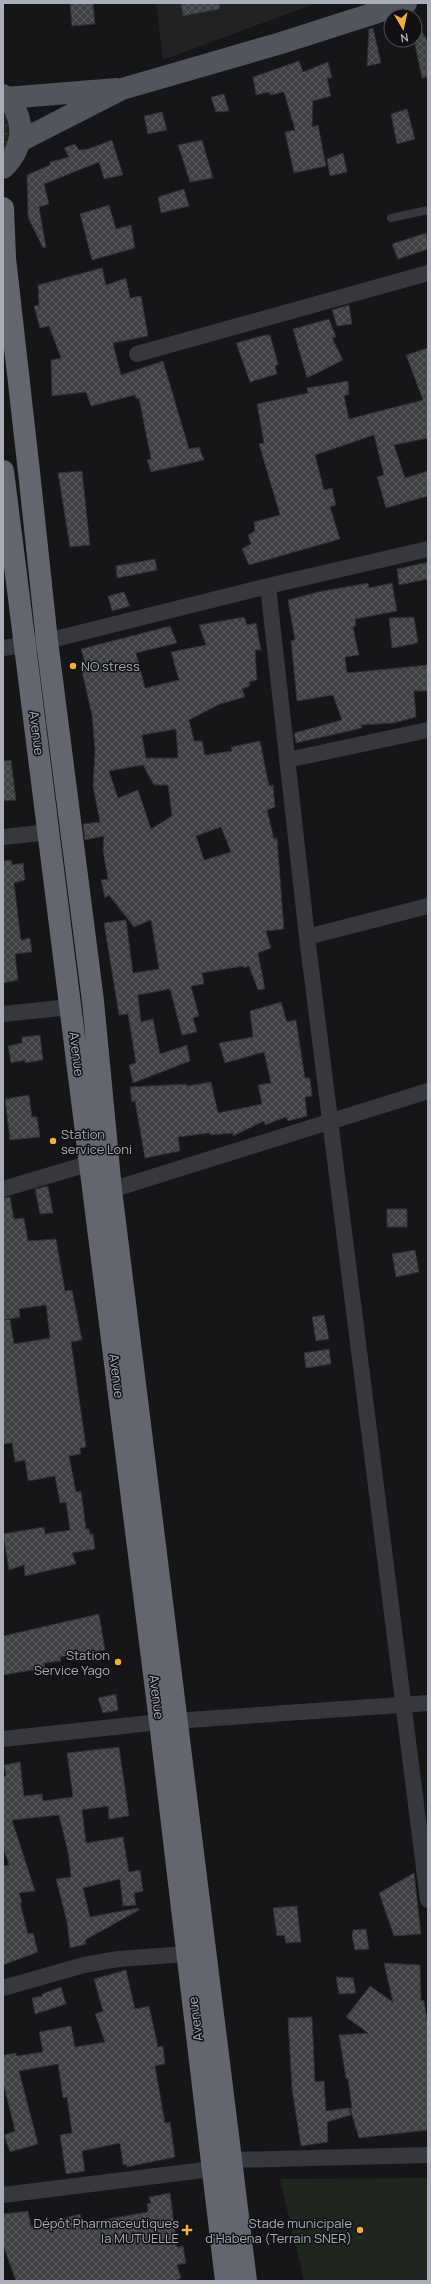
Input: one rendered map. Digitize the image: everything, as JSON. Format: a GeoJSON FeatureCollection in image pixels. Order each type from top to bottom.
{"type":"FeatureCollection","features":[{"type":"Feature","properties":{"kind":"highway"},"geometry":{"type":"LineString","coordinates":[[3,208],[6,266],[47,641],[93,1001],[111,1190],[168,1721],[221,2164],[246,2281]]}},
{"type":"Feature","properties":{"kind":"highway","name":"Avenue"},"geometry":{"type":"LineString","coordinates":[[3,471],[91,1163],[168,1721],[187,1954],[221,2164],[226,2281]]}},
{"type":"Feature","properties":{"kind":"main road"},"geometry":{"type":"LineString","coordinates":[[20,141],[122,89],[281,43],[406,3]]}},
{"type":"Feature","properties":{"kind":"main road"},"geometry":{"type":"LineString","coordinates":[[5,96],[98,89],[122,89]]}},
{"type":"Feature","properties":{"kind":"main road"},"geometry":{"type":"LineString","coordinates":[[3,168],[17,152],[20,141],[20,125],[16,110],[5,96]]}},
{"type":"Feature","properties":{"kind":"street"},"geometry":{"type":"LineString","coordinates":[[137,354],[428,273]]}},
{"type":"Feature","properties":{"kind":"street"},"geometry":{"type":"LineString","coordinates":[[3,648],[47,641],[268,586],[428,549]]}},
{"type":"Feature","properties":{"kind":"street"},"geometry":{"type":"LineString","coordinates":[[268,586],[307,937],[428,1900]]}},
{"type":"Feature","properties":{"kind":"street"},"geometry":{"type":"LineString","coordinates":[[288,760],[428,730]]}},
{"type":"Feature","properties":{"kind":"street"},"geometry":{"type":"LineString","coordinates":[[3,836],[50,832]]}},
{"type":"Feature","properties":{"kind":"street"},"geometry":{"type":"LineString","coordinates":[[307,937],[428,906]]}},
{"type":"Feature","properties":{"kind":"street"},"geometry":{"type":"LineString","coordinates":[[3,1014],[71,1006]]}},
{"type":"Feature","properties":{"kind":"street"},"geometry":{"type":"LineString","coordinates":[[111,1190],[428,1091]]}},
{"type":"Feature","properties":{"kind":"street"},"geometry":{"type":"LineString","coordinates":[[3,1189],[91,1163]]}},
{"type":"Feature","properties":{"kind":"street"},"geometry":{"type":"LineString","coordinates":[[3,1739],[168,1721],[428,1703]]}},
{"type":"Feature","properties":{"kind":"street"},"geometry":{"type":"LineString","coordinates":[[3,1988],[84,1965],[118,1959],[187,1954]]}},
{"type":"Feature","properties":{"kind":"street"},"geometry":{"type":"LineString","coordinates":[[3,2195],[221,2164],[428,2155]]}},
{"type":"Feature","properties":{"kind":"lane"},"geometry":{"type":"LineString","coordinates":[[391,218],[428,210]]}},
{"type":"Feature","properties":{"kind":"shaded area"},"geometry":{"type":"Polygon","coordinates":[[[156,3],[317,3],[163,60],[156,3]]]}},
{"type":"Feature","properties":{"kind":"shaded area"},"geometry":{"type":"Polygon","coordinates":[[[3,107],[12,131],[3,154],[3,107]]]}},
{"type":"Feature","properties":{"kind":"shaded area","name":"Stade municipale d'Habena (Terrain SNER)"},"geometry":{"type":"Polygon","coordinates":[[[428,2178],[428,2281],[304,2281],[280,2179],[428,2178]]]}},
{"type":"Feature","properties":{"kind":"building"},"geometry":{"type":"Polygon","coordinates":[[[70,3],[93,3],[95,24],[72,26],[70,3]]]}},
{"type":"Feature","properties":{"kind":"building"},"geometry":{"type":"Polygon","coordinates":[[[181,3],[219,3],[220,9],[183,16],[181,3]]]}},
{"type":"Feature","properties":{"kind":"building"},"geometry":{"type":"Polygon","coordinates":[[[373,28],[381,63],[367,66],[369,29],[373,28]]]}},
{"type":"Feature","properties":{"kind":"building"},"geometry":{"type":"Polygon","coordinates":[[[423,33],[428,42],[428,77],[422,78],[416,48],[423,48],[423,33]]]}},
{"type":"Feature","properties":{"kind":"building"},"geometry":{"type":"Polygon","coordinates":[[[299,61],[303,72],[328,62],[332,78],[327,78],[331,96],[313,101],[312,127],[318,125],[326,166],[294,173],[285,132],[295,130],[284,92],[270,95],[269,92],[256,95],[253,77],[299,61]]]}},
{"type":"Feature","properties":{"kind":"building"},"geometry":{"type":"Polygon","coordinates":[[[224,94],[229,111],[216,112],[211,97],[224,94]]]}},
{"type":"Feature","properties":{"kind":"building"},"geometry":{"type":"Polygon","coordinates":[[[407,109],[415,139],[397,144],[391,114],[407,109]]]}},
{"type":"Feature","properties":{"kind":"building"},"geometry":{"type":"Polygon","coordinates":[[[162,112],[167,130],[148,134],[144,116],[162,112]]]}},
{"type":"Feature","properties":{"kind":"building"},"geometry":{"type":"Polygon","coordinates":[[[112,140],[123,175],[104,179],[99,162],[44,184],[49,204],[39,207],[46,247],[43,248],[28,217],[27,175],[50,165],[50,162],[69,157],[64,148],[75,144],[79,150],[88,149],[112,140]]]}},
{"type":"Feature","properties":{"kind":"building"},"geometry":{"type":"Polygon","coordinates":[[[202,140],[213,178],[190,182],[178,145],[202,140]]]}},
{"type":"Feature","properties":{"kind":"building"},"geometry":{"type":"Polygon","coordinates":[[[343,153],[347,172],[330,176],[327,159],[343,153]]]}},
{"type":"Feature","properties":{"kind":"building"},"geometry":{"type":"Polygon","coordinates":[[[184,189],[189,206],[161,213],[158,197],[184,189]]]}},
{"type":"Feature","properties":{"kind":"building"},"geometry":{"type":"Polygon","coordinates":[[[109,205],[116,229],[131,225],[135,248],[92,260],[80,214],[109,205]]]}},
{"type":"Feature","properties":{"kind":"building"},"geometry":{"type":"Polygon","coordinates":[[[426,233],[428,249],[398,259],[392,244],[426,233]]]}},
{"type":"Feature","properties":{"kind":"building"},"geometry":{"type":"Polygon","coordinates":[[[102,268],[106,285],[126,278],[130,298],[141,296],[148,336],[113,343],[121,375],[163,361],[189,449],[199,447],[204,460],[151,472],[147,460],[151,459],[139,398],[136,399],[135,395],[91,406],[86,392],[52,396],[51,360],[61,358],[49,326],[40,328],[34,306],[39,305],[38,285],[102,268]]]}},
{"type":"Feature","properties":{"kind":"building"},"geometry":{"type":"Polygon","coordinates":[[[349,305],[352,324],[337,326],[332,310],[349,305]]]}},
{"type":"Feature","properties":{"kind":"building"},"geometry":{"type":"Polygon","coordinates":[[[329,319],[336,337],[332,338],[343,360],[307,378],[293,329],[329,319]]]}},
{"type":"Feature","properties":{"kind":"building"},"geometry":{"type":"Polygon","coordinates":[[[270,335],[278,364],[275,366],[277,374],[250,382],[236,343],[270,335]]]}},
{"type":"Feature","properties":{"kind":"building"},"geometry":{"type":"Polygon","coordinates":[[[428,348],[428,438],[394,445],[405,478],[428,471],[428,496],[386,508],[377,477],[384,475],[374,435],[315,455],[324,490],[332,488],[336,505],[330,507],[340,539],[249,565],[242,549],[251,544],[248,535],[255,531],[254,522],[280,515],[259,444],[264,443],[257,404],[308,393],[307,388],[348,381],[349,394],[344,396],[349,419],[423,400],[406,355],[428,348]]]}},
{"type":"Feature","properties":{"kind":"building"},"geometry":{"type":"Polygon","coordinates":[[[82,471],[90,545],[70,547],[58,473],[82,471]]]}},
{"type":"Feature","properties":{"kind":"building"},"geometry":{"type":"Polygon","coordinates":[[[155,559],[157,570],[117,578],[116,566],[155,559]]]}},
{"type":"Feature","properties":{"kind":"building"},"geometry":{"type":"Polygon","coordinates":[[[428,562],[428,579],[399,585],[397,569],[428,562]]]}},
{"type":"Feature","properties":{"kind":"building"},"geometry":{"type":"Polygon","coordinates":[[[368,583],[369,588],[392,583],[397,611],[355,619],[356,626],[353,627],[359,655],[345,657],[347,673],[428,665],[428,691],[414,691],[416,717],[394,723],[361,725],[362,728],[296,743],[294,733],[342,720],[333,695],[297,701],[291,641],[295,640],[288,600],[318,592],[368,583]]]}},
{"type":"Feature","properties":{"kind":"building"},"geometry":{"type":"Polygon","coordinates":[[[124,592],[130,606],[112,611],[108,596],[124,592]]]}},
{"type":"Feature","properties":{"kind":"building"},"geometry":{"type":"Polygon","coordinates":[[[244,617],[247,625],[256,623],[261,650],[255,650],[257,680],[249,682],[250,686],[242,689],[245,697],[220,704],[189,720],[194,741],[202,741],[205,755],[232,751],[231,747],[260,741],[269,786],[273,785],[275,807],[267,810],[274,839],[277,838],[284,929],[266,931],[271,948],[258,953],[265,989],[258,990],[249,966],[244,968],[243,966],[202,973],[204,984],[191,986],[199,1016],[193,1018],[197,1032],[182,1035],[170,989],[138,995],[141,1022],[153,1019],[160,1054],[187,1045],[190,1061],[133,1083],[129,1065],[136,1063],[128,1014],[119,1015],[104,923],[126,920],[133,973],[159,969],[151,920],[134,927],[109,895],[105,898],[101,880],[108,879],[103,851],[104,836],[85,840],[83,824],[100,822],[93,786],[95,750],[92,715],[81,667],[86,666],[81,649],[170,626],[177,643],[136,653],[145,688],[179,680],[171,652],[206,645],[199,625],[244,617]],[[176,729],[142,735],[146,758],[178,758],[176,729]],[[143,765],[109,771],[118,798],[138,790],[151,829],[172,816],[168,785],[154,785],[143,765]],[[221,827],[196,836],[204,860],[231,852],[221,827]]]}},
{"type":"Feature","properties":{"kind":"building"},"geometry":{"type":"Polygon","coordinates":[[[414,617],[418,643],[392,648],[389,618],[414,617]]]}},
{"type":"Feature","properties":{"kind":"building"},"geometry":{"type":"Polygon","coordinates":[[[11,760],[16,800],[3,801],[3,761],[11,760]]]}},
{"type":"Feature","properties":{"kind":"building"},"geometry":{"type":"Polygon","coordinates":[[[11,860],[12,865],[23,863],[25,880],[14,883],[21,940],[30,938],[32,952],[15,954],[18,980],[3,983],[3,861],[11,860]]]}},
{"type":"Feature","properties":{"kind":"building"},"geometry":{"type":"Polygon","coordinates":[[[281,1002],[287,1022],[296,1020],[305,1078],[310,1078],[312,1096],[305,1097],[307,1116],[288,1121],[286,1117],[265,1125],[264,1121],[233,1136],[233,1133],[210,1135],[210,1133],[178,1137],[180,1151],[145,1158],[135,1101],[132,1102],[130,1087],[186,1084],[187,1086],[211,1082],[218,1113],[262,1104],[258,1085],[271,1083],[264,1052],[225,1063],[219,1043],[253,1037],[250,1011],[281,1002]]]}},
{"type":"Feature","properties":{"kind":"building"},"geometry":{"type":"Polygon","coordinates":[[[40,1035],[43,1060],[25,1063],[25,1060],[11,1063],[8,1046],[22,1043],[22,1037],[40,1035]]]}},
{"type":"Feature","properties":{"kind":"building"},"geometry":{"type":"Polygon","coordinates":[[[29,1095],[32,1117],[37,1117],[40,1137],[10,1140],[5,1099],[29,1095]]]}},
{"type":"Feature","properties":{"kind":"building"},"geometry":{"type":"Polygon","coordinates":[[[48,1186],[53,1213],[40,1214],[35,1189],[48,1186]]]}},
{"type":"Feature","properties":{"kind":"building"},"geometry":{"type":"Polygon","coordinates":[[[10,1197],[14,1219],[24,1218],[28,1241],[56,1239],[65,1291],[72,1290],[82,1340],[71,1342],[86,1447],[80,1448],[81,1454],[69,1456],[76,1492],[81,1491],[86,1529],[89,1529],[90,1534],[93,1534],[95,1549],[72,1553],[76,1564],[25,1576],[24,1565],[9,1570],[3,1534],[44,1527],[45,1534],[70,1530],[66,1502],[60,1503],[55,1476],[28,1481],[25,1460],[15,1462],[12,1443],[3,1444],[3,1198],[10,1197]],[[46,1305],[19,1309],[20,1317],[10,1319],[14,1344],[50,1338],[46,1305]]]}},
{"type":"Feature","properties":{"kind":"building"},"geometry":{"type":"Polygon","coordinates":[[[387,1209],[407,1209],[407,1227],[387,1227],[387,1209]]]}},
{"type":"Feature","properties":{"kind":"building"},"geometry":{"type":"Polygon","coordinates":[[[415,1250],[419,1272],[396,1277],[392,1254],[415,1250]]]}},
{"type":"Feature","properties":{"kind":"building"},"geometry":{"type":"Polygon","coordinates":[[[324,1315],[329,1339],[316,1341],[312,1317],[324,1315]]]}},
{"type":"Feature","properties":{"kind":"building"},"geometry":{"type":"Polygon","coordinates":[[[329,1349],[331,1364],[306,1368],[304,1353],[329,1349]]]}},
{"type":"Feature","properties":{"kind":"building"},"geometry":{"type":"Polygon","coordinates":[[[99,1614],[105,1650],[60,1657],[61,1661],[44,1663],[45,1668],[3,1675],[3,1636],[99,1614]]]}},
{"type":"Feature","properties":{"kind":"building"},"geometry":{"type":"Polygon","coordinates":[[[116,1694],[118,1710],[103,1713],[98,1698],[116,1694]]]}},
{"type":"Feature","properties":{"kind":"building"},"geometry":{"type":"Polygon","coordinates":[[[119,1747],[129,1816],[109,1819],[108,1806],[82,1810],[86,1843],[123,1837],[129,1872],[140,1870],[143,1891],[134,1893],[136,1905],[123,1906],[120,1879],[83,1888],[90,1917],[138,1908],[139,1910],[85,1940],[86,1944],[70,1948],[67,1922],[56,1879],[71,1877],[68,1852],[59,1815],[12,1820],[35,1891],[19,1893],[28,1934],[33,1933],[38,1952],[3,1965],[3,1866],[9,1865],[3,1847],[3,1777],[6,1776],[4,1765],[20,1762],[24,1796],[42,1794],[43,1801],[73,1797],[67,1753],[119,1747]]]}},
{"type":"Feature","properties":{"kind":"building"},"geometry":{"type":"Polygon","coordinates":[[[414,1873],[421,1934],[394,1936],[379,1893],[414,1873]]]}},
{"type":"Feature","properties":{"kind":"building"},"geometry":{"type":"Polygon","coordinates":[[[297,1906],[301,1942],[286,1943],[284,1935],[277,1936],[273,1908],[297,1906]]]}},
{"type":"Feature","properties":{"kind":"building"},"geometry":{"type":"Polygon","coordinates":[[[366,1929],[369,1949],[355,1950],[352,1936],[353,1930],[366,1929]]]}},
{"type":"Feature","properties":{"kind":"building"},"geometry":{"type":"Polygon","coordinates":[[[384,1963],[420,1965],[421,2000],[424,2001],[428,2026],[428,2130],[359,2138],[350,2108],[352,2108],[348,2079],[346,2078],[339,2035],[368,2033],[346,2017],[370,1986],[393,2002],[384,1963]]]}},
{"type":"Feature","properties":{"kind":"building"},"geometry":{"type":"Polygon","coordinates":[[[126,1970],[135,2009],[149,2006],[158,2047],[163,2046],[165,2064],[155,2066],[165,2123],[170,2122],[175,2157],[127,2167],[126,2164],[123,2165],[120,2143],[82,2151],[85,2171],[66,2174],[60,2135],[72,2133],[67,2097],[63,2098],[58,2064],[19,2071],[38,2144],[10,2152],[4,2135],[15,2131],[3,2082],[3,2055],[16,2053],[16,2056],[43,2052],[39,2032],[71,2026],[75,2047],[105,2042],[95,2014],[103,2011],[94,1979],[126,1970]]]}},
{"type":"Feature","properties":{"kind":"building"},"geometry":{"type":"Polygon","coordinates":[[[336,1977],[353,1978],[356,1993],[339,1994],[336,1977]]]}},
{"type":"Feature","properties":{"kind":"building"},"geometry":{"type":"Polygon","coordinates":[[[61,1987],[66,2004],[35,2014],[32,1998],[42,1996],[42,1994],[61,1987]]]}},
{"type":"Feature","properties":{"kind":"building"},"geometry":{"type":"Polygon","coordinates":[[[312,2017],[315,2082],[324,2081],[326,2111],[349,2108],[351,2115],[327,2122],[328,2142],[301,2146],[292,2089],[288,2018],[312,2017]]]}},
{"type":"Feature","properties":{"kind":"building"},"geometry":{"type":"Polygon","coordinates":[[[170,2193],[177,2247],[183,2246],[186,2263],[177,2265],[181,2278],[174,2281],[16,2281],[3,2245],[3,2214],[28,2211],[31,2227],[80,2214],[84,2225],[148,2212],[147,2204],[151,2203],[149,2197],[170,2193]]]}},
{"type":"Feature","properties":{"kind":"place","name":"NO stress"},"geometry":{"type":"Point","coordinates":[73,666]}},
{"type":"Feature","properties":{"kind":"place","name":"Station service Loni"},"geometry":{"type":"Point","coordinates":[53,1141]}},
{"type":"Feature","properties":{"kind":"place","name":"Station Service Yago"},"geometry":{"type":"Point","coordinates":[118,1662]}},
{"type":"Feature","properties":{"kind":"place","name":"Dépôt Pharmaceutiques la MUTUELLE"},"geometry":{"type":"Point","coordinates":[187,2230]}},
{"type":"Feature","properties":{"kind":"place","name":"Stade municipale d'Habena (Terrain SNER)"},"geometry":{"type":"Point","coordinates":[360,2230]}}]}
